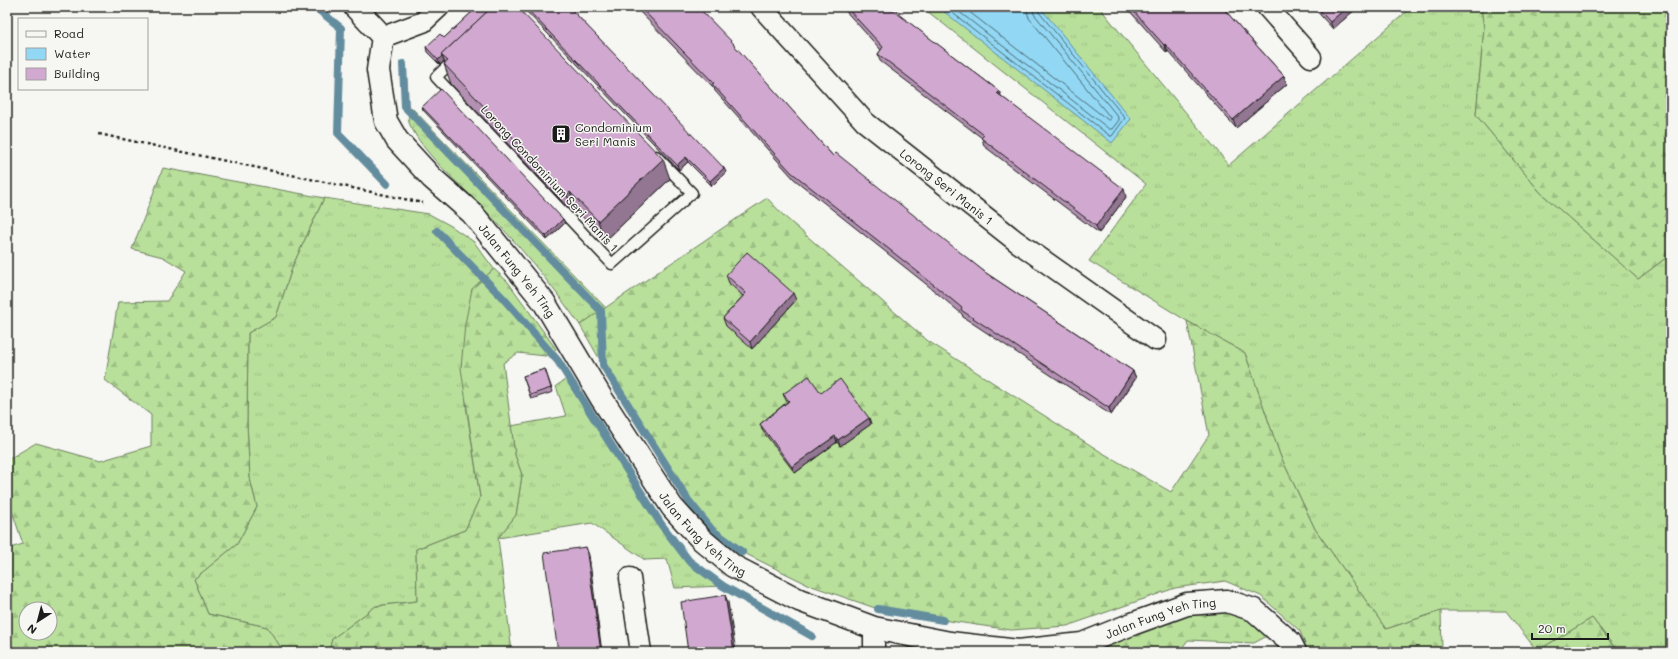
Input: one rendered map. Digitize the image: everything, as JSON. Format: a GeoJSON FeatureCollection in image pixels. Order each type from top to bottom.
{"type":"FeatureCollection","features":[{"type":"Feature","properties":{"kind":"street"},"geometry":{"type":"LineString","coordinates":[[356,7],[383,37],[423,22],[439,7]]}},
{"type":"Feature","properties":{"kind":"street","name":"Lorong Seri Manis 1"},"geometry":{"type":"LineString","coordinates":[[761,7],[779,25],[865,122],[1016,241],[1156,340]]}},
{"type":"Feature","properties":{"kind":"street"},"geometry":{"type":"LineString","coordinates":[[1267,7],[1311,57]]}},
{"type":"Feature","properties":{"kind":"street","name":"Jalan Fung Yeh Ting"},"geometry":{"type":"LineString","coordinates":[[383,37],[378,70],[386,121],[397,140],[432,178],[472,213],[544,302],[602,399],[672,507],[701,539],[733,566],[799,600],[874,628],[950,643],[1018,651],[1082,644],[1187,604],[1227,601],[1254,610],[1290,642],[1294,652]]}},
{"type":"Feature","properties":{"kind":"street"},"geometry":{"type":"LineString","coordinates":[[630,578],[641,652]]}},
{"type":"Feature","properties":{"kind":"street"},"geometry":{"type":"LineString","coordinates":[[874,628],[874,652]]}},
{"type":"Feature","properties":{"kind":"lane","name":"Lorong Condominium Seri Manis 1"},"geometry":{"type":"LineString","coordinates":[[462,52],[436,77],[612,264],[692,193],[648,148]]}},
{"type":"Feature","properties":{"kind":"path"},"geometry":{"type":"LineString","coordinates":[[99,134],[426,203]]}},
{"type":"Feature","properties":{"kind":"green space"},"geometry":{"type":"Polygon","coordinates":[[[922,7],[1099,7],[1229,165],[1412,7],[1481,7],[1484,28],[1476,115],[1541,193],[1638,279],[1671,254],[1671,652],[1618,652],[1592,618],[1537,651],[1506,611],[1441,611],[1386,629],[1315,529],[1280,455],[1245,353],[1187,321],[1089,261],[1146,184],[922,7]]]}},
{"type":"Feature","properties":{"kind":"green space"},"geometry":{"type":"Polygon","coordinates":[[[1481,7],[1671,7],[1671,254],[1638,279],[1541,193],[1476,115],[1484,28],[1481,7]]]}},
{"type":"Feature","properties":{"kind":"green space"},"geometry":{"type":"Polygon","coordinates":[[[411,107],[606,308],[580,325],[521,249],[495,220],[443,169],[425,149],[408,120],[411,107]]]}},
{"type":"Feature","properties":{"kind":"green space"},"geometry":{"type":"Polygon","coordinates":[[[163,168],[324,198],[293,265],[276,317],[248,333],[247,424],[250,479],[257,507],[237,544],[194,579],[208,614],[267,627],[284,652],[7,652],[7,549],[23,544],[7,496],[7,460],[36,443],[100,461],[151,446],[151,415],[105,380],[118,302],[167,301],[186,271],[163,257],[132,249],[163,168]]]}},
{"type":"Feature","properties":{"kind":"green space"},"geometry":{"type":"Polygon","coordinates":[[[324,198],[429,214],[451,226],[474,242],[494,269],[472,289],[466,405],[480,497],[465,530],[416,549],[417,601],[376,606],[332,639],[329,652],[284,652],[267,627],[208,614],[194,579],[237,544],[257,507],[250,479],[247,424],[248,333],[276,317],[293,265],[324,198]]]}},
{"type":"Feature","properties":{"kind":"green space"},"geometry":{"type":"Polygon","coordinates":[[[767,198],[785,217],[928,341],[1101,452],[1171,492],[1209,435],[1187,321],[1245,353],[1280,455],[1315,529],[1386,629],[1441,611],[1442,652],[1308,652],[1300,631],[1261,596],[1225,581],[1175,588],[1067,626],[1011,630],[878,609],[809,585],[742,552],[712,530],[688,500],[603,365],[580,325],[767,198]]]}},
{"type":"Feature","properties":{"kind":"green space"},"geometry":{"type":"Polygon","coordinates":[[[494,269],[508,282],[556,349],[546,356],[518,353],[503,363],[515,455],[522,475],[516,515],[498,538],[512,652],[329,652],[332,639],[376,606],[417,601],[416,549],[465,530],[480,497],[461,368],[465,324],[472,289],[494,269]]]}},
{"type":"Feature","properties":{"kind":"green space"},"geometry":{"type":"Polygon","coordinates":[[[568,378],[661,524],[689,561],[723,586],[675,588],[667,559],[645,560],[592,523],[498,538],[516,515],[522,475],[515,455],[511,426],[566,416],[556,386],[568,378]]]}},
{"type":"Feature","properties":{"kind":"green space"},"geometry":{"type":"Polygon","coordinates":[[[1212,605],[1252,617],[1271,634],[1254,643],[1188,640],[1179,652],[1068,652],[1212,605]]]}},
{"type":"Feature","properties":{"kind":"green space"},"geometry":{"type":"Polygon","coordinates":[[[1592,618],[1618,652],[1537,652],[1537,651],[1592,618]]]}},
{"type":"Feature","properties":{"kind":"green space"},"geometry":{"type":"Polygon","coordinates":[[[911,645],[962,652],[902,652],[911,645]]]}},
{"type":"Feature","properties":{"kind":"water"},"geometry":{"type":"Polygon","coordinates":[[[938,7],[1040,7],[1131,119],[1112,143],[938,7]]]}},
{"type":"Feature","properties":{"kind":"building"},"geometry":{"type":"Polygon","coordinates":[[[467,7],[492,7],[441,55],[442,56],[438,60],[426,47],[440,34],[444,38],[472,12],[467,7]]]}},
{"type":"Feature","properties":{"kind":"building","name":"Condominium Seri Manis"},"geometry":{"type":"Polygon","coordinates":[[[492,7],[517,7],[663,159],[598,221],[570,192],[567,195],[444,64],[448,61],[441,55],[492,7]]]}},
{"type":"Feature","properties":{"kind":"building"},"geometry":{"type":"Polygon","coordinates":[[[525,7],[569,7],[724,168],[710,181],[686,157],[677,165],[525,7]]]}},
{"type":"Feature","properties":{"kind":"building"},"geometry":{"type":"Polygon","coordinates":[[[640,7],[698,7],[734,44],[833,156],[836,153],[986,273],[1133,371],[1109,408],[961,310],[962,308],[923,276],[791,172],[712,84],[714,83],[640,7]]]}},
{"type":"Feature","properties":{"kind":"building"},"geometry":{"type":"Polygon","coordinates":[[[846,7],[889,7],[999,91],[997,93],[1124,189],[1096,226],[981,138],[984,135],[878,54],[883,47],[846,7]]]}},
{"type":"Feature","properties":{"kind":"building"},"geometry":{"type":"Polygon","coordinates":[[[1130,7],[1222,7],[1284,76],[1233,120],[1130,7]]]}},
{"type":"Feature","properties":{"kind":"building"},"geometry":{"type":"Polygon","coordinates":[[[1317,7],[1347,7],[1330,22],[1317,7]]]}},
{"type":"Feature","properties":{"kind":"building"},"geometry":{"type":"Polygon","coordinates":[[[441,89],[563,219],[546,236],[422,107],[441,89]]]}},
{"type":"Feature","properties":{"kind":"building"},"geometry":{"type":"Polygon","coordinates":[[[747,252],[793,293],[750,342],[723,318],[746,293],[726,275],[747,252]]]}},
{"type":"Feature","properties":{"kind":"building"},"geometry":{"type":"Polygon","coordinates":[[[545,369],[551,388],[530,395],[523,376],[545,369]]]}},
{"type":"Feature","properties":{"kind":"building"},"geometry":{"type":"Polygon","coordinates":[[[809,376],[821,393],[840,379],[869,418],[838,440],[835,436],[792,467],[760,424],[789,401],[783,394],[809,376]]]}},
{"type":"Feature","properties":{"kind":"building"},"geometry":{"type":"Polygon","coordinates":[[[586,547],[601,652],[558,652],[544,553],[586,547]]]}},
{"type":"Feature","properties":{"kind":"building"},"geometry":{"type":"Polygon","coordinates":[[[725,595],[734,652],[688,652],[681,602],[725,595]]]}},
{"type":"Feature","properties":{"kind":"waterway"},"geometry":{"type":"LineString","coordinates":[[315,7],[341,28],[338,133],[387,184]]}},
{"type":"Feature","properties":{"kind":"waterway"},"geometry":{"type":"LineString","coordinates":[[403,64],[405,107],[601,311],[603,365],[688,500],[712,530],[742,552]]}},
{"type":"Feature","properties":{"kind":"waterway"},"geometry":{"type":"LineString","coordinates":[[437,231],[503,298],[558,361],[661,524],[689,561],[723,586],[812,636]]}},
{"type":"Feature","properties":{"kind":"waterway"},"geometry":{"type":"LineString","coordinates":[[878,609],[943,620]]}},
{"type":"Feature","properties":{"kind":"place","name":"Condominium Seri Manis"},"geometry":{"type":"Point","coordinates":[561,134]}}]}
